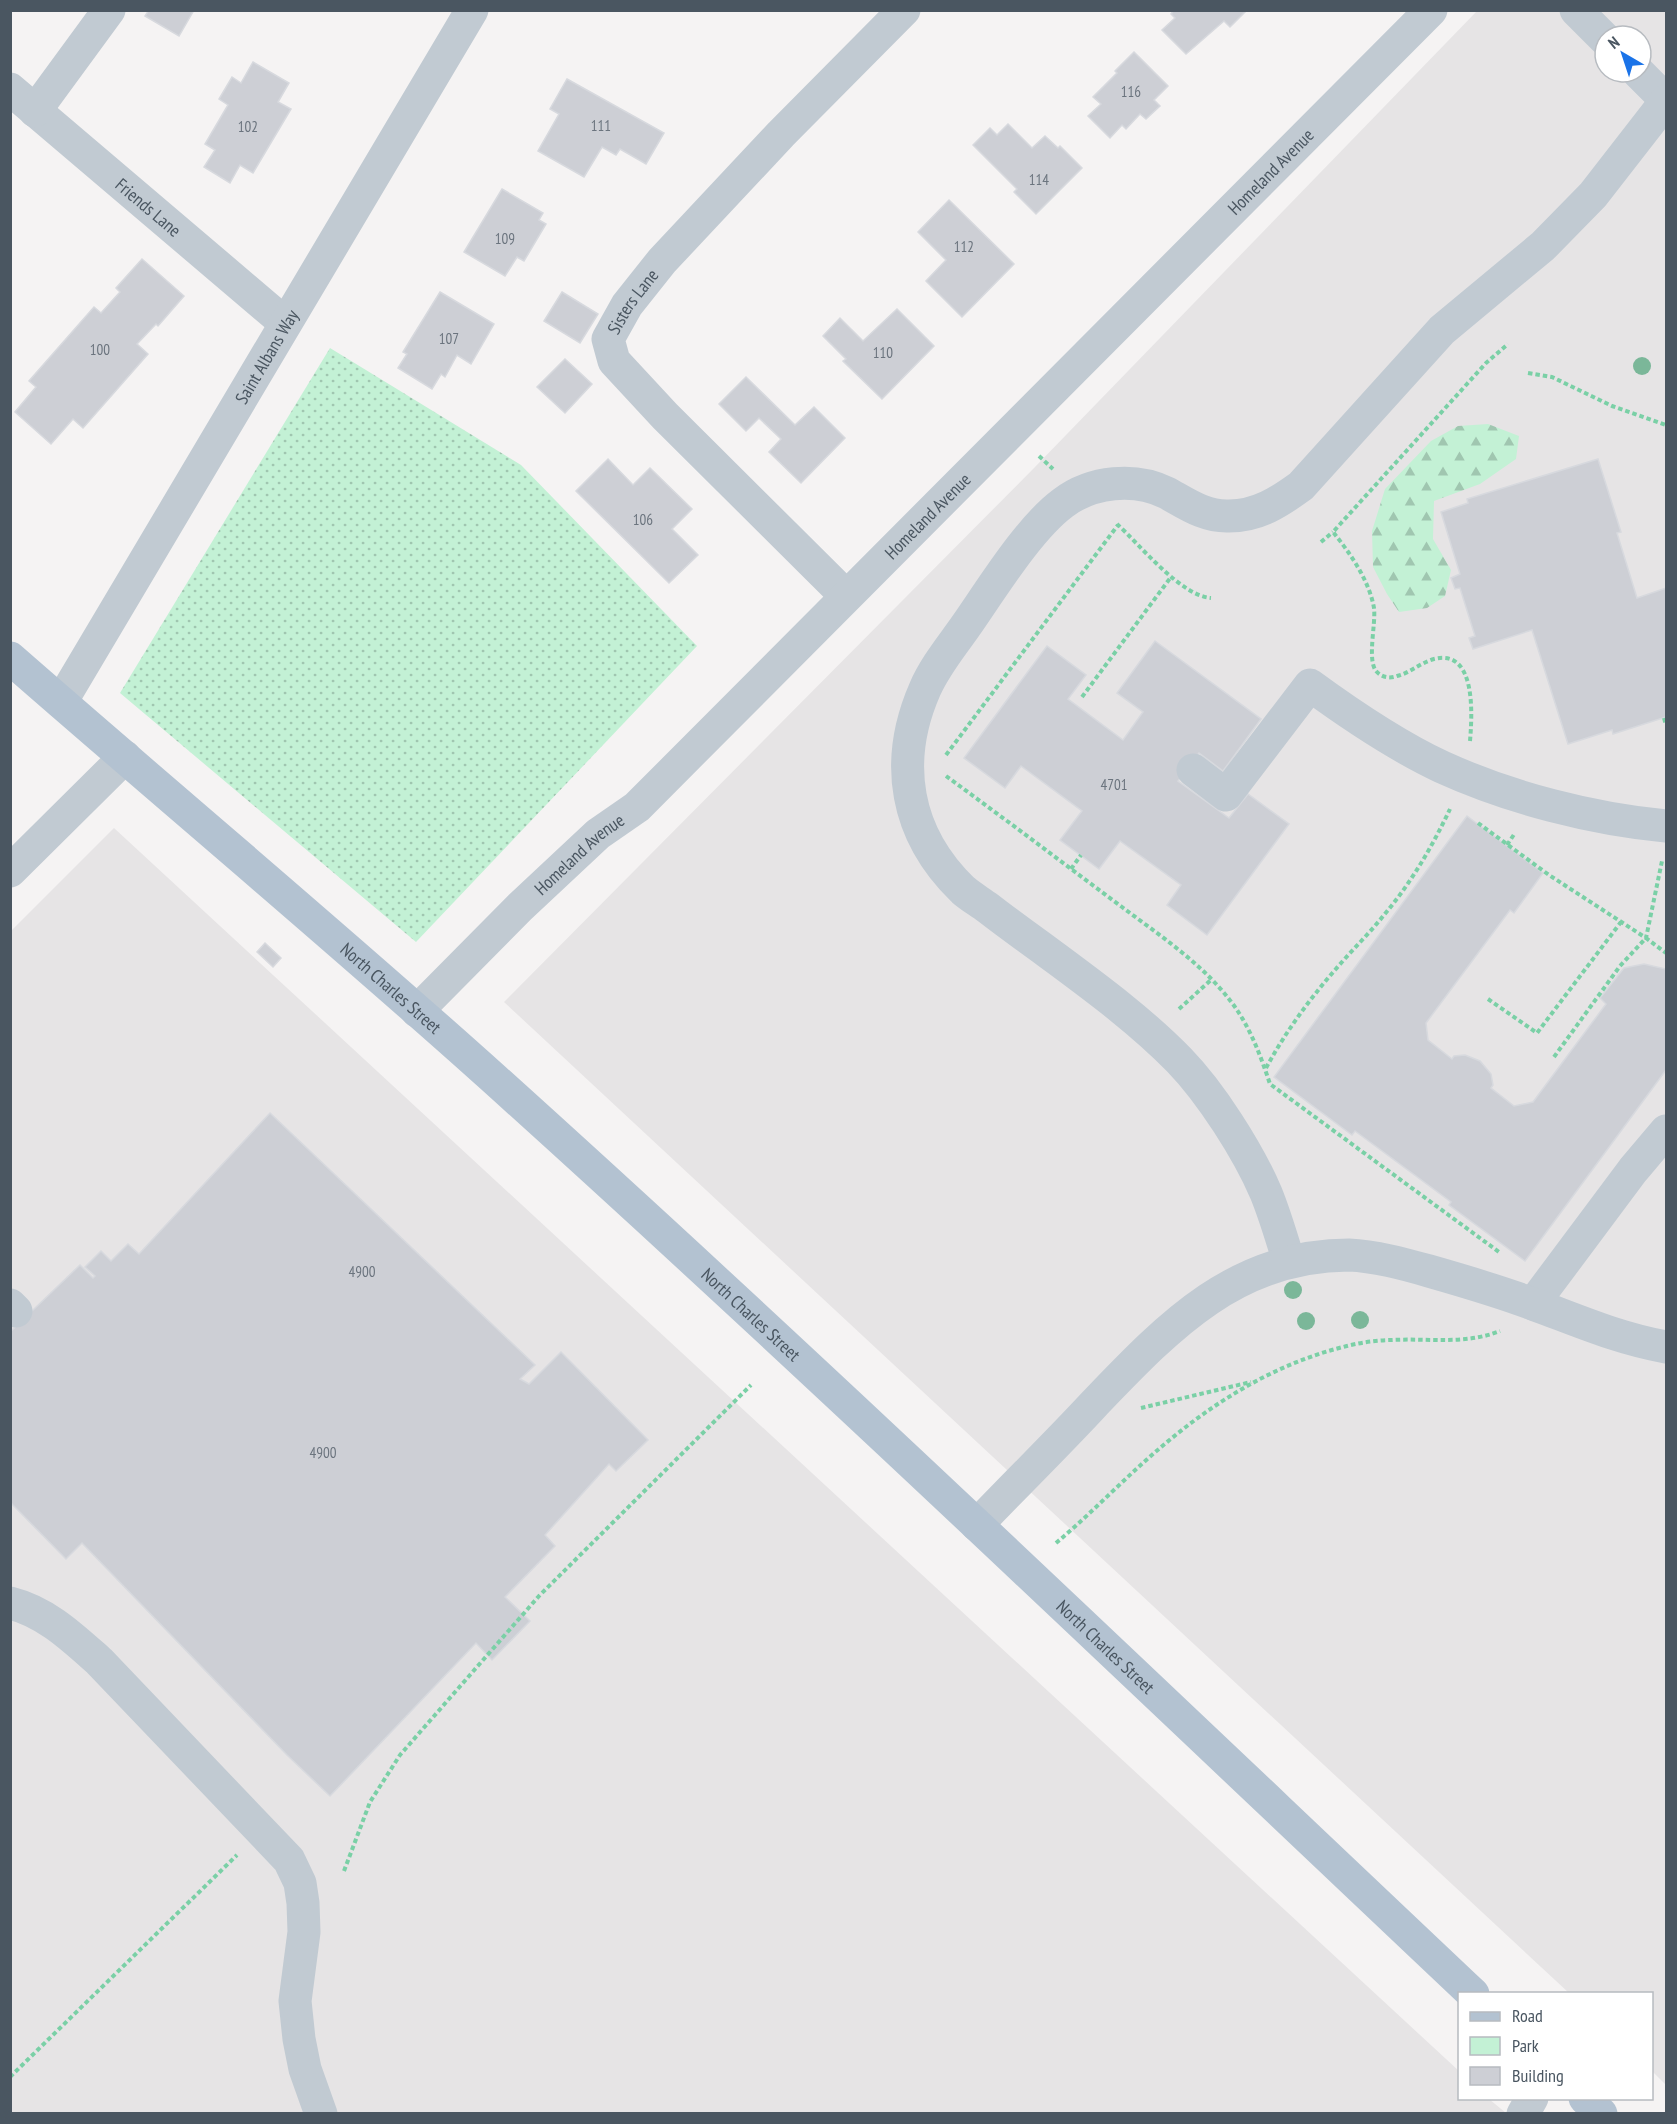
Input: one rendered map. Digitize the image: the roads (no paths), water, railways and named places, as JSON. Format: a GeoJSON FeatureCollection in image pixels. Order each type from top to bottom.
{"type":"FeatureCollection","features":[{"type":"Feature","properties":{"kind":"main road","name":"North Charles Street"},"geometry":{"type":"LineString","coordinates":[[10,658],[417,1011],[685,1252],[1471,1992]]}},
{"type":"Feature","properties":{"kind":"main road"},"geometry":{"type":"LineString","coordinates":[[1587,2100],[1601,2114]]}},
{"type":"Feature","properties":{"kind":"street"},"geometry":{"type":"LineString","coordinates":[[35,111],[109,10]]}},
{"type":"Feature","properties":{"kind":"street","name":"Saint Albans Way"},"geometry":{"type":"LineString","coordinates":[[61,702],[472,10]]}},
{"type":"Feature","properties":{"kind":"street","name":"Sisters Lane"},"geometry":{"type":"LineString","coordinates":[[846,596],[665,416],[614,362],[608,339],[627,305],[662,261],[781,134],[904,10]]}},
{"type":"Feature","properties":{"kind":"street","name":"Homeland Avenue"},"geometry":{"type":"LineString","coordinates":[[417,1011],[520,907],[598,834],[637,807],[1431,10]]}},
{"type":"Feature","properties":{"kind":"street"},"geometry":{"type":"LineString","coordinates":[[1576,10],[1593,27]]}},
{"type":"Feature","properties":{"kind":"street"},"geometry":{"type":"LineString","coordinates":[[1289,1262],[1265,1192],[1249,1161],[1206,1094],[1182,1062],[1107,997],[964,890],[944,867],[920,827],[910,801],[907,779],[908,746],[914,717],[926,687],[942,659],[1020,550],[1044,520],[1062,503],[1080,492],[1101,485],[1142,484],[1164,492],[1202,512],[1226,517],[1257,512],[1280,502],[1301,486],[1442,330],[1543,246],[1593,195],[1666,100],[1650,84]]}},
{"type":"Feature","properties":{"kind":"street","name":"Friends Lane"},"geometry":{"type":"LineString","coordinates":[[10,89],[285,323]]}},
{"type":"Feature","properties":{"kind":"street"},"geometry":{"type":"LineString","coordinates":[[1193,770],[1226,795],[1310,685],[1398,744],[1442,767],[1546,804],[1607,817],[1665,841]]}},
{"type":"Feature","properties":{"kind":"street"},"geometry":{"type":"LineString","coordinates":[[10,871],[125,757]]}},
{"type":"Feature","properties":{"kind":"street"},"geometry":{"type":"LineString","coordinates":[[1533,1304],[1633,1170],[1666,1131]]}},
{"type":"Feature","properties":{"kind":"street"},"geometry":{"type":"LineString","coordinates":[[977,1525],[1168,1329],[1207,1300],[1242,1279],[1289,1262],[1351,1255],[1428,1270],[1533,1304],[1590,1327],[1642,1343],[1666,1347]]}},
{"type":"Feature","properties":{"kind":"street"},"geometry":{"type":"LineString","coordinates":[[10,1603],[26,1607],[48,1618],[84,1648],[290,1860],[300,1883],[303,1903],[304,1932],[295,2001],[305,2069],[321,2114]]}},
{"type":"Feature","properties":{"kind":"street"},"geometry":{"type":"LineString","coordinates":[[1523,2114],[1531,2100]]}}]}
